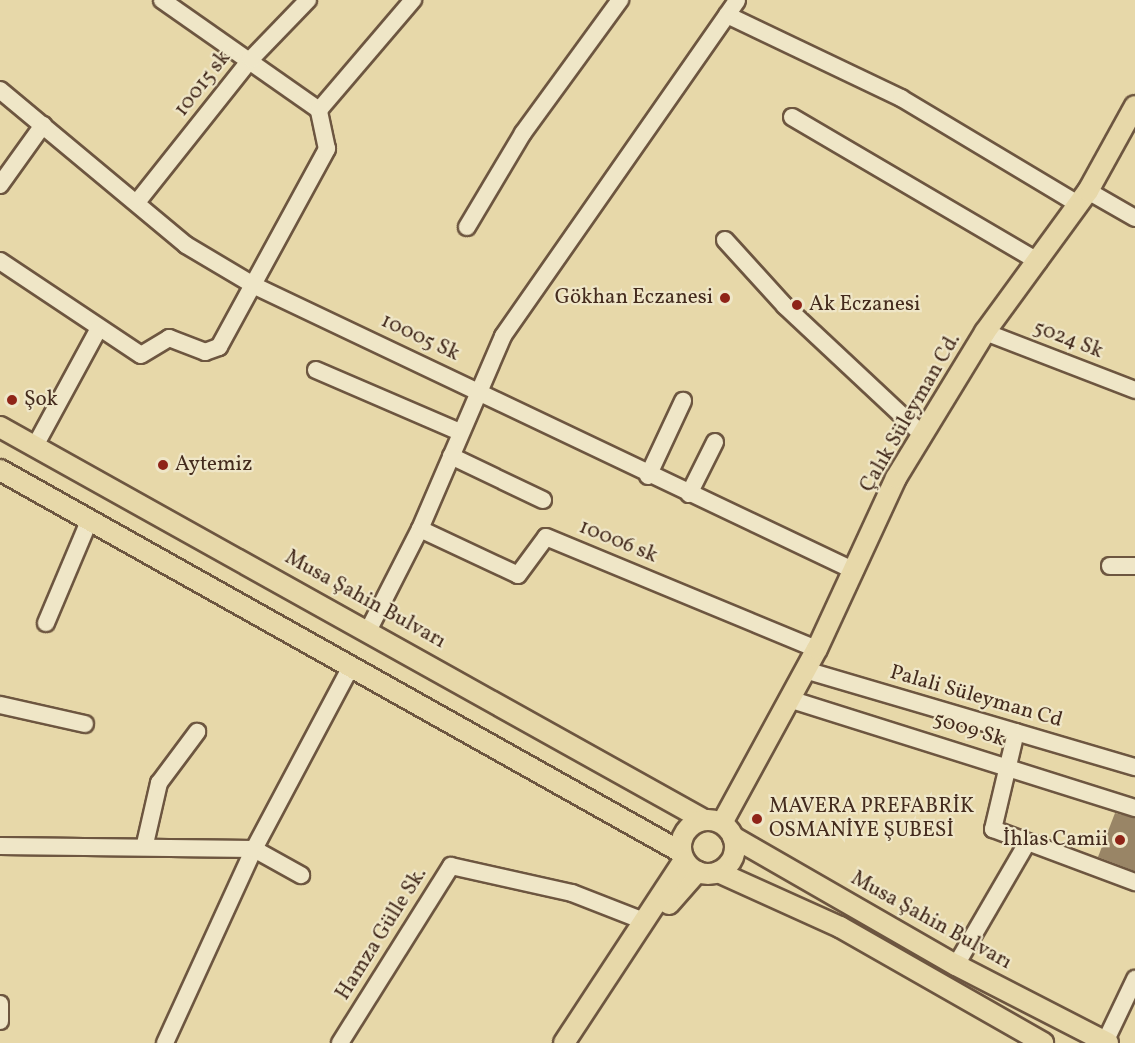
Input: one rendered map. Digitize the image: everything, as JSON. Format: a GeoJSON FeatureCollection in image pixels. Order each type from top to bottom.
{"type":"FeatureCollection","features":[{"type":"Feature","properties":{"kind":"main road","name":"Çalık Süleyman Cd."},"geometry":{"type":"LineString","coordinates":[[720,827],[817,649],[896,478],[985,332],[1039,262],[1083,198],[1135,106]]}},
{"type":"Feature","properties":{"kind":"main road","name":"Musa Şahin Bulvarı"},"geometry":{"type":"LineString","coordinates":[[0,427],[369,629],[720,827],[956,965],[1106,1042]]}},
{"type":"Feature","properties":{"kind":"main road"},"geometry":{"type":"LineString","coordinates":[[0,470],[352,665],[687,861],[718,872],[840,927],[1043,1043]]}},
{"type":"Feature","properties":{"kind":"main road"},"geometry":{"type":"LineString","coordinates":[[578,1043],[652,924],[687,861],[683,834],[720,827],[732,858],[718,872]]}},
{"type":"Feature","properties":{"kind":"main road"},"geometry":{"type":"LineString","coordinates":[[564,1043],[644,921],[687,861]]}},
{"type":"Feature","properties":{"kind":"street"},"geometry":{"type":"LineString","coordinates":[[0,261],[141,355],[169,338],[205,352],[219,347],[255,285],[327,149],[319,110],[251,59],[162,0]]}},
{"type":"Feature","properties":{"kind":"street","name":"10015 sk"},"geometry":{"type":"LineString","coordinates":[[138,201],[251,59],[308,0]]}},
{"type":"Feature","properties":{"kind":"street"},"geometry":{"type":"LineString","coordinates":[[319,110],[413,0]]}},
{"type":"Feature","properties":{"kind":"street"},"geometry":{"type":"LineString","coordinates":[[467,227],[523,133],[620,0]]}},
{"type":"Feature","properties":{"kind":"street"},"geometry":{"type":"LineString","coordinates":[[369,629],[420,529],[503,336],[558,251],[737,0]]}},
{"type":"Feature","properties":{"kind":"street"},"geometry":{"type":"LineString","coordinates":[[727,15],[869,81],[1083,198],[1135,218]]}},
{"type":"Feature","properties":{"kind":"street","name":"10005 Sk"},"geometry":{"type":"LineString","coordinates":[[0,92],[138,201],[186,245],[255,285],[648,476],[855,571]]}},
{"type":"Feature","properties":{"kind":"street"},"geometry":{"type":"LineString","coordinates":[[792,117],[1039,262]]}},
{"type":"Feature","properties":{"kind":"street"},"geometry":{"type":"LineString","coordinates":[[0,185],[43,125]]}},
{"type":"Feature","properties":{"kind":"street"},"geometry":{"type":"LineString","coordinates":[[725,240],[785,306],[923,435]]}},
{"type":"Feature","properties":{"kind":"street"},"geometry":{"type":"LineString","coordinates":[[35,447],[99,328]]}},
{"type":"Feature","properties":{"kind":"street","name":"5024 Sk"},"geometry":{"type":"LineString","coordinates":[[985,332],[1135,390]]}},
{"type":"Feature","properties":{"kind":"street"},"geometry":{"type":"LineString","coordinates":[[316,370],[460,432]]}},
{"type":"Feature","properties":{"kind":"street"},"geometry":{"type":"LineString","coordinates":[[648,476],[683,401]]}},
{"type":"Feature","properties":{"kind":"street"},"geometry":{"type":"LineString","coordinates":[[689,494],[715,441]]}},
{"type":"Feature","properties":{"kind":"street"},"geometry":{"type":"LineString","coordinates":[[451,456],[543,500]]}},
{"type":"Feature","properties":{"kind":"street"},"geometry":{"type":"LineString","coordinates":[[46,623],[90,519]]}},
{"type":"Feature","properties":{"kind":"street","name":"10006 sk"},"geometry":{"type":"LineString","coordinates":[[420,529],[518,575],[546,537],[817,649]]}},
{"type":"Feature","properties":{"kind":"street"},"geometry":{"type":"LineString","coordinates":[[1110,566],[1135,566]]}},
{"type":"Feature","properties":{"kind":"street"},"geometry":{"type":"LineString","coordinates":[[165,1043],[254,849],[352,665]]}},
{"type":"Feature","properties":{"kind":"street","name":"Palali Süleyman Cd"},"geometry":{"type":"LineString","coordinates":[[805,670],[1135,767]]}},
{"type":"Feature","properties":{"kind":"street","name":"5009 Sk"},"geometry":{"type":"LineString","coordinates":[[789,699],[1006,765],[1135,808]]}},
{"type":"Feature","properties":{"kind":"street"},"geometry":{"type":"LineString","coordinates":[[0,705],[85,724]]}},
{"type":"Feature","properties":{"kind":"street"},"geometry":{"type":"LineString","coordinates":[[145,844],[159,783],[197,732]]}},
{"type":"Feature","properties":{"kind":"street"},"geometry":{"type":"LineString","coordinates":[[1016,732],[991,822],[993,829],[1135,882]]}},
{"type":"Feature","properties":{"kind":"street"},"geometry":{"type":"LineString","coordinates":[[956,965],[1027,843]]}},
{"type":"Feature","properties":{"kind":"street"},"geometry":{"type":"LineString","coordinates":[[0,846],[145,844],[254,849],[301,875]]}},
{"type":"Feature","properties":{"kind":"street","name":"Hamza Gülle Sk."},"geometry":{"type":"LineString","coordinates":[[340,1043],[451,866],[572,893],[644,921]]}},
{"type":"Feature","properties":{"kind":"street"},"geometry":{"type":"LineString","coordinates":[[1106,1042],[1135,979]]}},
{"type":"Feature","properties":{"kind":"street"},"geometry":{"type":"LineString","coordinates":[[0,1004],[0,1021]]}},
{"type":"Feature","properties":{"kind":"building","name":"İhlas Camii"},"geometry":{"type":"Polygon","coordinates":[[[1115,813],[1135,818],[1135,871],[1098,857],[1115,813]]]}},
{"type":"Feature","properties":{"kind":"place","name":"Gökhan Eczanesi"},"geometry":{"type":"Point","coordinates":[725,298]}},
{"type":"Feature","properties":{"kind":"place","name":"Ak Eczanesi"},"geometry":{"type":"Point","coordinates":[797,305]}},
{"type":"Feature","properties":{"kind":"place","name":"Şok"},"geometry":{"type":"Point","coordinates":[12,400]}},
{"type":"Feature","properties":{"kind":"place","name":"Aytemiz"},"geometry":{"type":"Point","coordinates":[163,465]}},
{"type":"Feature","properties":{"kind":"place","name":"MAVERA PREFABRİK OSMANİYE ŞUBESİ"},"geometry":{"type":"Point","coordinates":[757,819]}},
{"type":"Feature","properties":{"kind":"place","name":"İhlas Camii"},"geometry":{"type":"Point","coordinates":[1120,840]}}]}
